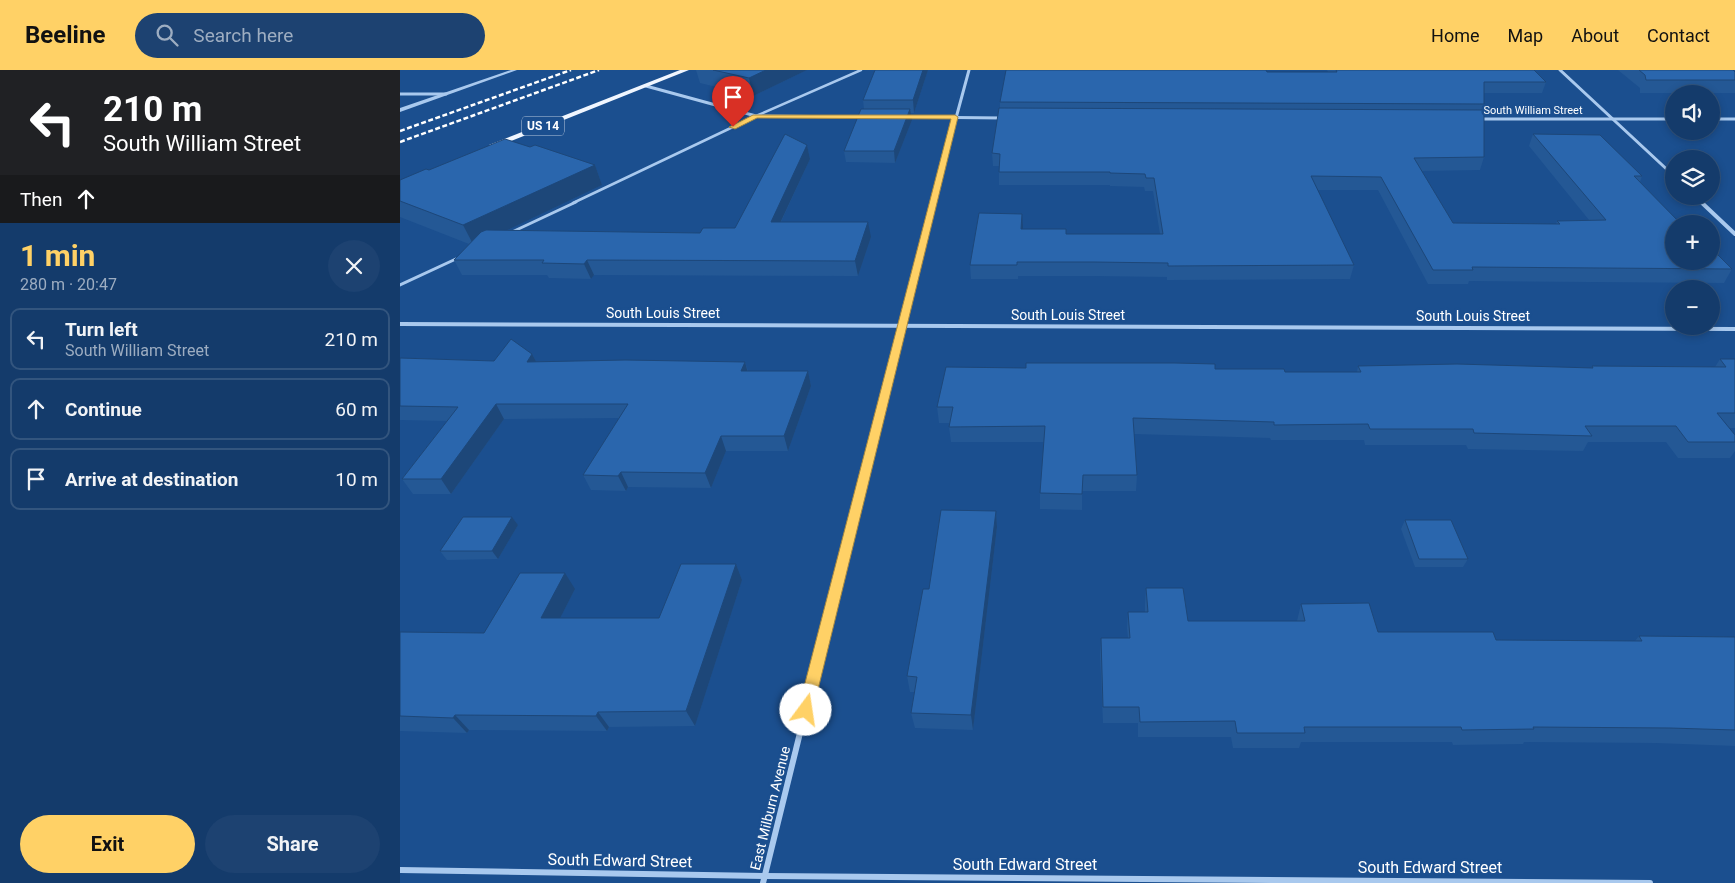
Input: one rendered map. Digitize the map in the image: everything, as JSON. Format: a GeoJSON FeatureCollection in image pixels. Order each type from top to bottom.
{"type":"FeatureCollection","features":[{"type":"Feature","properties":{"kind":"main road","name":"US 14"},"geometry":{"type":"LineString","coordinates":[[482,150],[686,70]]}},
{"type":"Feature","properties":{"kind":"street"},"geometry":{"type":"LineString","coordinates":[[400,110],[515,70]]}},
{"type":"Feature","properties":{"kind":"street","name":"East Milburn Avenue"},"geometry":{"type":"LineString","coordinates":[[764,879],[901,325],[969,70]]}},
{"type":"Feature","properties":{"kind":"street"},"geometry":{"type":"LineString","coordinates":[[1560,70],[1665,168]]}},
{"type":"Feature","properties":{"kind":"street"},"geometry":{"type":"LineString","coordinates":[[646,86],[756,116],[864,117]]}},
{"type":"Feature","properties":{"kind":"street"},"geometry":{"type":"LineString","coordinates":[[400,94],[447,94]]}},
{"type":"Feature","properties":{"kind":"street"},"geometry":{"type":"LineString","coordinates":[[904,117],[1012,118]]}},
{"type":"Feature","properties":{"kind":"street","name":"South William Street"},"geometry":{"type":"LineString","coordinates":[[1476,118],[1665,119]]}},
{"type":"Feature","properties":{"kind":"street"},"geometry":{"type":"LineString","coordinates":[[1720,119],[1735,119]]}},
{"type":"Feature","properties":{"kind":"street"},"geometry":{"type":"LineString","coordinates":[[1704,205],[1735,234]]}},
{"type":"Feature","properties":{"kind":"street","name":"South Louis Street"},"geometry":{"type":"LineString","coordinates":[[400,324],[1735,329]]}},
{"type":"Feature","properties":{"kind":"street","name":"South Edward Street"},"geometry":{"type":"LineString","coordinates":[[400,870],[764,879],[1650,883]]}},
{"type":"Feature","properties":{"kind":"lane"},"geometry":{"type":"LineString","coordinates":[[508,234],[756,116],[861,70]]}},
{"type":"Feature","properties":{"kind":"lane"},"geometry":{"type":"LineString","coordinates":[[400,285],[463,256]]}},
{"type":"Feature","properties":{"kind":"building"},"geometry":{"type":"Polygon","coordinates":[[[713,70],[766,70],[749,78],[713,70]]]}},
{"type":"Feature","properties":{"kind":"building"},"geometry":{"type":"Polygon","coordinates":[[[875,70],[923,70],[913,100],[863,100],[875,70]]]}},
{"type":"Feature","properties":{"kind":"building"},"geometry":{"type":"Polygon","coordinates":[[[1006,70],[1266,70],[1267,72],[1337,72],[1336,70],[1534,70],[1546,82],[1484,82],[1484,104],[1000,102],[1006,70]]]}},
{"type":"Feature","properties":{"kind":"building"},"geometry":{"type":"Polygon","coordinates":[[[1639,70],[1733,70],[1735,72],[1735,80],[1646,80],[1645,75],[1639,70]]]}},
{"type":"Feature","properties":{"kind":"building"},"geometry":{"type":"Polygon","coordinates":[[[999,108],[1484,110],[1484,157],[1414,158],[1453,223],[1560,224],[1557,221],[1606,220],[1533,134],[1600,135],[1642,176],[1634,176],[1672,215],[1665,215],[1665,268],[1472,267],[1473,270],[1433,270],[1381,177],[1311,176],[1354,265],[1168,266],[1168,263],[1017,262],[1017,265],[970,265],[979,213],[1022,214],[1021,229],[1066,229],[1066,234],[1163,234],[1154,178],[1146,178],[1145,174],[1110,172],[999,172],[1000,154],[992,153],[999,108]]]}},
{"type":"Feature","properties":{"kind":"building"},"geometry":{"type":"Polygon","coordinates":[[[861,109],[910,109],[894,151],[844,151],[861,109]]]}},
{"type":"Feature","properties":{"kind":"building"},"geometry":{"type":"Polygon","coordinates":[[[785,134],[807,145],[771,222],[868,222],[855,261],[587,260],[584,264],[542,263],[544,260],[454,260],[481,232],[486,230],[700,233],[703,228],[735,228],[785,134]]]}},
{"type":"Feature","properties":{"kind":"building"},"geometry":{"type":"Polygon","coordinates":[[[505,139],[530,147],[535,145],[595,165],[463,225],[400,201],[400,180],[505,139]]]}},
{"type":"Feature","properties":{"kind":"building"},"geometry":{"type":"Polygon","coordinates":[[[1720,257],[1732,269],[1720,269],[1720,257]]]}},
{"type":"Feature","properties":{"kind":"building"},"geometry":{"type":"Polygon","coordinates":[[[511,339],[532,354],[527,362],[625,360],[745,362],[741,371],[808,371],[784,436],[721,436],[705,473],[621,472],[618,476],[583,475],[628,404],[496,404],[441,479],[402,479],[458,407],[400,406],[400,358],[494,361],[511,339]]]}},
{"type":"Feature","properties":{"kind":"building"},"geometry":{"type":"Polygon","coordinates":[[[1720,359],[1735,359],[1735,413],[1717,413],[1735,435],[1735,442],[1688,442],[1676,426],[1585,426],[1592,436],[1474,433],[1473,429],[1370,429],[1368,424],[1274,425],[1274,422],[1133,418],[1137,475],[1083,475],[1082,494],[1040,493],[1045,426],[949,427],[953,407],[937,407],[946,367],[1026,368],[1026,363],[1175,363],[1215,364],[1215,369],[1284,369],[1285,372],[1361,372],[1358,366],[1457,364],[1593,368],[1592,366],[1726,367],[1720,359]]]}},
{"type":"Feature","properties":{"kind":"building"},"geometry":{"type":"Polygon","coordinates":[[[941,510],[996,511],[971,715],[911,713],[917,677],[907,676],[923,589],[929,589],[941,510]]]}},
{"type":"Feature","properties":{"kind":"building"},"geometry":{"type":"Polygon","coordinates":[[[463,517],[512,517],[492,551],[440,551],[463,517]]]}},
{"type":"Feature","properties":{"kind":"building"},"geometry":{"type":"Polygon","coordinates":[[[1405,520],[1451,520],[1468,559],[1419,559],[1405,520]]]}},
{"type":"Feature","properties":{"kind":"building"},"geometry":{"type":"Polygon","coordinates":[[[681,564],[736,564],[686,711],[598,712],[596,716],[455,715],[453,718],[400,716],[400,632],[484,633],[520,573],[565,573],[541,618],[659,618],[681,564]]]}},
{"type":"Feature","properties":{"kind":"building"},"geometry":{"type":"Polygon","coordinates":[[[1146,588],[1183,588],[1188,621],[1305,621],[1301,604],[1369,603],[1378,632],[1493,632],[1496,640],[1642,641],[1639,636],[1735,637],[1735,730],[1533,727],[1534,729],[1462,730],[1461,727],[1304,727],[1305,733],[1237,733],[1235,721],[1140,722],[1139,707],[1103,707],[1101,638],[1130,638],[1128,612],[1148,612],[1146,588]]]}},
{"type":"Feature","properties":{"kind":"railway"},"geometry":{"type":"LineString","coordinates":[[400,131],[571,70]]}},
{"type":"Feature","properties":{"kind":"railway"},"geometry":{"type":"LineString","coordinates":[[400,142],[599,70]]}},
{"type":"Feature","properties":{"kind":"route"},"geometry":{"type":"LineString","coordinates":[[733,127],[756,116],[955,117],[806,710]]}}]}
